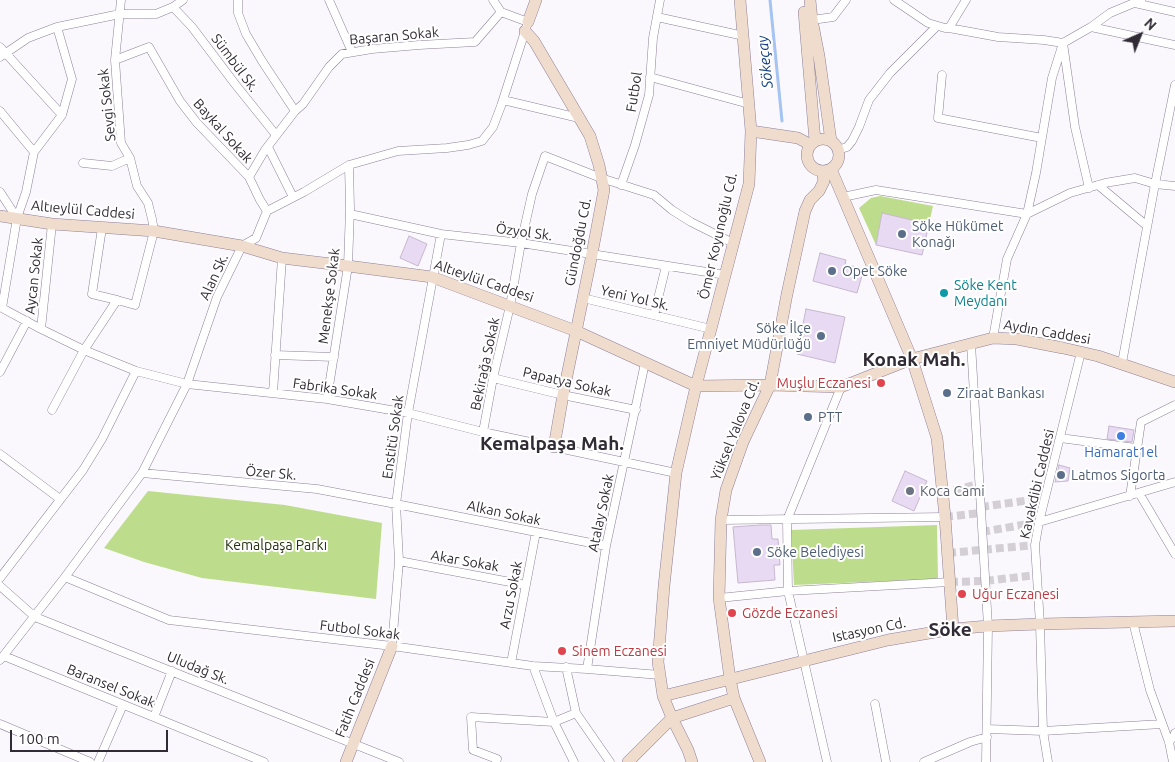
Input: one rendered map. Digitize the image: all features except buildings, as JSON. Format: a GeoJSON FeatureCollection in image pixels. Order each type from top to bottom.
{"type":"FeatureCollection","features":[{"type":"Feature","properties":{"kind":"main road"},"geometry":{"type":"LineString","coordinates":[[526,27],[536,0]]}},
{"type":"Feature","properties":{"kind":"main road","name":"Ömer Koyunoğlu Cd."},"geometry":{"type":"LineString","coordinates":[[692,762],[663,696],[658,662],[676,472],[696,386],[749,184],[752,131],[740,0]]}},
{"type":"Feature","properties":{"kind":"main road"},"geometry":{"type":"LineString","coordinates":[[803,0],[819,56],[834,146],[839,155],[835,166],[826,170],[813,168],[807,159],[808,149],[813,143],[823,139],[834,146]]}},
{"type":"Feature","properties":{"kind":"main road"},"geometry":{"type":"LineString","coordinates":[[810,0],[807,59],[813,143]]}},
{"type":"Feature","properties":{"kind":"main road","name":"Gündoğdu Cd."},"geometry":{"type":"LineString","coordinates":[[526,27],[590,136],[604,190],[554,447]]}},
{"type":"Feature","properties":{"kind":"main road"},"geometry":{"type":"LineString","coordinates":[[752,131],[798,138],[813,143]]}},
{"type":"Feature","properties":{"kind":"main road"},"geometry":{"type":"LineString","coordinates":[[826,170],[843,197],[912,359],[937,438],[953,629]]}},
{"type":"Feature","properties":{"kind":"main road","name":"Yüksel Yalova Cd."},"geometry":{"type":"LineString","coordinates":[[760,762],[734,698],[730,679],[720,598],[721,520],[726,490],[743,442],[770,385],[805,211],[810,200],[819,191],[824,181],[826,170]]}},
{"type":"Feature","properties":{"kind":"main road","name":"Altıeylül Caddesi"},"geometry":{"type":"LineString","coordinates":[[0,216],[52,224],[154,231],[242,246],[282,258],[432,277],[576,331],[696,386],[770,385],[841,387],[912,359]]}},
{"type":"Feature","properties":{"kind":"main road","name":"Aydın Caddesi"},"geometry":{"type":"LineString","coordinates":[[912,359],[994,338],[1017,339],[1081,352],[1122,363],[1175,382]]}},
{"type":"Feature","properties":{"kind":"main road","name":"Istasyon Cd."},"geometry":{"type":"LineString","coordinates":[[663,696],[888,640],[953,629],[1040,624],[1175,621]]}},
{"type":"Feature","properties":{"kind":"main road","name":"Fatih Caddesi"},"geometry":{"type":"LineString","coordinates":[[346,762],[392,646]]}},
{"type":"Feature","properties":{"kind":"main road"},"geometry":{"type":"LineString","coordinates":[[632,760],[672,718],[734,698]]}},
{"type":"Feature","properties":{"kind":"street","name":"Sevgi Sokak"},"geometry":{"type":"LineString","coordinates":[[121,0],[115,60],[121,143],[130,158],[137,186],[148,203],[154,231]]}},
{"type":"Feature","properties":{"kind":"street"},"geometry":{"type":"LineString","coordinates":[[62,115],[2,53],[28,38],[57,27],[120,14],[156,14],[173,7],[183,0]]}},
{"type":"Feature","properties":{"kind":"street"},"geometry":{"type":"LineString","coordinates":[[238,0],[238,13],[246,34],[295,111]]}},
{"type":"Feature","properties":{"kind":"street"},"geometry":{"type":"LineString","coordinates":[[329,0],[352,52]]}},
{"type":"Feature","properties":{"kind":"street"},"geometry":{"type":"LineString","coordinates":[[267,211],[349,165],[398,151],[468,146],[482,141],[493,127],[526,27],[501,12],[493,0]]}},
{"type":"Feature","properties":{"kind":"street","name":"Futbol"},"geometry":{"type":"LineString","coordinates":[[621,185],[649,95],[653,38],[660,0]]}},
{"type":"Feature","properties":{"kind":"street"},"geometry":{"type":"LineString","coordinates":[[809,22],[833,17],[846,0]]}},
{"type":"Feature","properties":{"kind":"street"},"geometry":{"type":"LineString","coordinates":[[894,0],[928,23],[937,26],[998,37],[1063,43],[1091,27],[1110,13],[1138,1],[1175,12]]}},
{"type":"Feature","properties":{"kind":"street"},"geometry":{"type":"LineString","coordinates":[[949,28],[966,0]]}},
{"type":"Feature","properties":{"kind":"street","name":"Sümbül Sk."},"geometry":{"type":"LineString","coordinates":[[173,7],[192,27],[276,135]]}},
{"type":"Feature","properties":{"kind":"street","name":"Başaran Sokak"},"geometry":{"type":"LineString","coordinates":[[249,177],[276,135],[303,104],[329,67],[342,54],[372,49],[475,42],[501,12]]}},
{"type":"Feature","properties":{"kind":"street"},"geometry":{"type":"LineString","coordinates":[[656,17],[744,36]]}},
{"type":"Feature","properties":{"kind":"street"},"geometry":{"type":"LineString","coordinates":[[834,146],[847,146],[852,141],[869,100],[890,73],[937,26]]}},
{"type":"Feature","properties":{"kind":"street"},"geometry":{"type":"LineString","coordinates":[[1,307],[16,218],[26,192],[34,152],[62,115],[72,79],[57,27]]}},
{"type":"Feature","properties":{"kind":"street"},"geometry":{"type":"LineString","coordinates":[[1091,27],[1175,44]]}},
{"type":"Feature","properties":{"kind":"street"},"geometry":{"type":"LineString","coordinates":[[994,338],[1007,259],[1027,214],[1052,78],[1063,43]]}},
{"type":"Feature","properties":{"kind":"street"},"geometry":{"type":"LineString","coordinates":[[1063,43],[1075,127],[1088,188]]}},
{"type":"Feature","properties":{"kind":"street","name":"Baykal Sokak"},"geometry":{"type":"LineString","coordinates":[[115,60],[149,47],[180,101],[197,123],[249,177],[267,211]]}},
{"type":"Feature","properties":{"kind":"street"},"geometry":{"type":"LineString","coordinates":[[942,75],[938,118],[1042,138]]}},
{"type":"Feature","properties":{"kind":"street"},"geometry":{"type":"LineString","coordinates":[[650,77],[749,104]]}},
{"type":"Feature","properties":{"kind":"street"},"geometry":{"type":"LineString","coordinates":[[1122,363],[1175,87]]}},
{"type":"Feature","properties":{"kind":"street"},"geometry":{"type":"LineString","coordinates":[[503,100],[579,118]]}},
{"type":"Feature","properties":{"kind":"street"},"geometry":{"type":"LineString","coordinates":[[0,110],[34,152]]}},
{"type":"Feature","properties":{"kind":"street"},"geometry":{"type":"LineString","coordinates":[[268,147],[293,197]]}},
{"type":"Feature","properties":{"kind":"street","name":"Bekirağa Sokak"},"geometry":{"type":"LineString","coordinates":[[483,432],[532,194],[545,156],[600,178]]}},
{"type":"Feature","properties":{"kind":"street"},"geometry":{"type":"LineString","coordinates":[[83,163],[112,166],[130,158]]}},
{"type":"Feature","properties":{"kind":"street","name":"Menekşe Sokak"},"geometry":{"type":"LineString","coordinates":[[327,399],[348,266],[349,165]]}},
{"type":"Feature","properties":{"kind":"street"},"geometry":{"type":"LineString","coordinates":[[600,178],[654,195],[672,210],[691,222],[733,243]]}},
{"type":"Feature","properties":{"kind":"street"},"geometry":{"type":"LineString","coordinates":[[843,197],[876,190],[1027,214],[1070,194],[1088,188],[1135,178],[1155,184],[1175,186]]}},
{"type":"Feature","properties":{"kind":"street"},"geometry":{"type":"LineString","coordinates":[[1098,185],[1147,226]]}},
{"type":"Feature","properties":{"kind":"street"},"geometry":{"type":"LineString","coordinates":[[0,192],[16,218]]}},
{"type":"Feature","properties":{"kind":"street","name":"Alan Sk."},"geometry":{"type":"LineString","coordinates":[[2,658],[35,617],[142,473],[187,384],[217,297],[242,246],[256,238],[267,211]]}},
{"type":"Feature","properties":{"kind":"street","name":"Özyol Sk."},"geometry":{"type":"LineString","coordinates":[[350,214],[441,234],[521,243],[726,275]]}},
{"type":"Feature","properties":{"kind":"street","name":"Aycan Sokak"},"geometry":{"type":"LineString","coordinates":[[41,329],[52,224]]}},
{"type":"Feature","properties":{"kind":"street"},"geometry":{"type":"LineString","coordinates":[[102,228],[92,294],[135,304],[154,231]]}},
{"type":"Feature","properties":{"kind":"street","name":"Enstitü Sokak"},"geometry":{"type":"LineString","coordinates":[[392,646],[399,561],[396,504],[408,413],[441,234]]}},
{"type":"Feature","properties":{"kind":"street"},"geometry":{"type":"LineString","coordinates":[[273,394],[282,258]]}},
{"type":"Feature","properties":{"kind":"street"},"geometry":{"type":"LineString","coordinates":[[654,315],[666,266]]}},
{"type":"Feature","properties":{"kind":"street","name":"Yeni Yol Sk."},"geometry":{"type":"LineString","coordinates":[[583,298],[711,329]]}},
{"type":"Feature","properties":{"kind":"street"},"geometry":{"type":"LineString","coordinates":[[52,410],[84,350],[117,300]]}},
{"type":"Feature","properties":{"kind":"street","name":"Fabrika Sokak"},"geometry":{"type":"LineString","coordinates":[[1,307],[84,350],[136,371],[187,384],[327,399],[408,413],[483,432],[676,472]]}},
{"type":"Feature","properties":{"kind":"street"},"geometry":{"type":"LineString","coordinates":[[0,372],[27,321]]}},
{"type":"Feature","properties":{"kind":"street"},"geometry":{"type":"LineString","coordinates":[[971,344],[988,626],[986,762]]}},
{"type":"Feature","properties":{"kind":"street","name":"Kavakdibi Caddesi"},"geometry":{"type":"LineString","coordinates":[[1048,762],[1043,731],[1040,624],[1035,545],[1081,352]]}},
{"type":"Feature","properties":{"kind":"street"},"geometry":{"type":"LineString","coordinates":[[275,356],[334,357]]}},
{"type":"Feature","properties":{"kind":"street","name":"Atalay Sokak"},"geometry":{"type":"LineString","coordinates":[[587,668],[606,546],[645,363]]}},
{"type":"Feature","properties":{"kind":"street"},"geometry":{"type":"LineString","coordinates":[[0,578],[83,470],[102,439],[136,371]]}},
{"type":"Feature","properties":{"kind":"street","name":"Papatya Sokak"},"geometry":{"type":"LineString","coordinates":[[493,378],[636,410]]}},
{"type":"Feature","properties":{"kind":"street"},"geometry":{"type":"LineString","coordinates":[[827,762],[788,591],[787,520],[841,387]]}},
{"type":"Feature","properties":{"kind":"street"},"geometry":{"type":"LineString","coordinates":[[1130,496],[1141,422],[1175,405]]}},
{"type":"Feature","properties":{"kind":"street"},"geometry":{"type":"LineString","coordinates":[[1060,438],[1136,448]]}},
{"type":"Feature","properties":{"kind":"street"},"geometry":{"type":"LineString","coordinates":[[0,454],[60,499]]}},
{"type":"Feature","properties":{"kind":"street","name":"Özer Sk."},"geometry":{"type":"LineString","coordinates":[[142,473],[317,489],[396,504]]}},
{"type":"Feature","properties":{"kind":"street"},"geometry":{"type":"LineString","coordinates":[[1039,522],[1175,482]]}},
{"type":"Feature","properties":{"kind":"street"},"geometry":{"type":"LineString","coordinates":[[1139,493],[1175,554]]}},
{"type":"Feature","properties":{"kind":"street","name":"Alkan Sokak"},"geometry":{"type":"LineString","coordinates":[[396,504],[606,546]]}},
{"type":"Feature","properties":{"kind":"street"},"geometry":{"type":"LineString","coordinates":[[721,520],[945,517]]}},
{"type":"Feature","properties":{"kind":"street","name":"Arzu Sokak"},"geometry":{"type":"LineString","coordinates":[[510,662],[536,532]]}},
{"type":"Feature","properties":{"kind":"street","name":"Akar Sokak"},"geometry":{"type":"LineString","coordinates":[[399,561],[526,585]]}},
{"type":"Feature","properties":{"kind":"street","name":"Futbol Sokak"},"geometry":{"type":"LineString","coordinates":[[65,577],[169,620],[392,646],[533,666],[587,668],[660,675]]}},
{"type":"Feature","properties":{"kind":"street"},"geometry":{"type":"LineString","coordinates":[[720,598],[788,591],[950,582]]}},
{"type":"Feature","properties":{"kind":"street"},"geometry":{"type":"LineString","coordinates":[[0,586],[35,617]]}},
{"type":"Feature","properties":{"kind":"street","name":"Uludağ Sk."},"geometry":{"type":"LineString","coordinates":[[35,617],[399,762]]}},
{"type":"Feature","properties":{"kind":"street"},"geometry":{"type":"LineString","coordinates":[[1133,622],[1150,690],[1171,746],[1173,762]]}},
{"type":"Feature","properties":{"kind":"street","name":"Baransel Sokak"},"geometry":{"type":"LineString","coordinates":[[2,658],[264,762]]}},
{"type":"Feature","properties":{"kind":"street"},"geometry":{"type":"LineString","coordinates":[[533,666],[554,722],[574,762]]}},
{"type":"Feature","properties":{"kind":"street"},"geometry":{"type":"LineString","coordinates":[[566,667],[576,713],[610,762]]}},
{"type":"Feature","properties":{"kind":"street"},"geometry":{"type":"LineString","coordinates":[[154,718],[172,671]]}},
{"type":"Feature","properties":{"kind":"street"},"geometry":{"type":"LineString","coordinates":[[875,704],[886,762]]}},
{"type":"Feature","properties":{"kind":"street"},"geometry":{"type":"LineString","coordinates":[[98,762],[123,705]]}},
{"type":"Feature","properties":{"kind":"street"},"geometry":{"type":"LineString","coordinates":[[496,762],[497,759],[473,750],[472,717],[554,722],[576,713]]}},
{"type":"Feature","properties":{"kind":"street"},"geometry":{"type":"LineString","coordinates":[[0,724],[90,762]]}},
{"type":"Feature","properties":{"kind":"street"},"geometry":{"type":"LineString","coordinates":[[924,762],[987,733],[1162,724]]}},
{"type":"Feature","properties":{"kind":"street"},"geometry":{"type":"LineString","coordinates":[[1171,746],[1175,734]]}},
{"type":"Feature","properties":{"kind":"green space"},"geometry":{"type":"Polygon","coordinates":[[[880,196],[933,206],[929,224],[882,213],[876,245],[859,208],[871,198],[880,196]]]}},
{"type":"Feature","properties":{"kind":"green space","name":"Kemalpaşa Parkı"},"geometry":{"type":"Polygon","coordinates":[[[148,491],[285,505],[382,523],[376,599],[202,578],[144,562],[104,548],[148,491]]]}},
{"type":"Feature","properties":{"kind":"green space"},"geometry":{"type":"Polygon","coordinates":[[[937,525],[938,579],[794,585],[791,530],[937,525]]]}},
{"type":"Feature","properties":{"kind":"waterway","name":"Sökeçay"},"geometry":{"type":"LineString","coordinates":[[770,0],[782,121]]}},
{"type":"Feature","properties":{"kind":"tunnel"},"geometry":{"type":"LineString","coordinates":[[942,493],[979,484]]}},
{"type":"Feature","properties":{"kind":"tunnel"},"geometry":{"type":"LineString","coordinates":[[981,507],[1045,498]]}},
{"type":"Feature","properties":{"kind":"tunnel"},"geometry":{"type":"LineString","coordinates":[[945,517],[981,513]]}},
{"type":"Feature","properties":{"kind":"tunnel"},"geometry":{"type":"LineString","coordinates":[[982,532],[1039,522]]}},
{"type":"Feature","properties":{"kind":"tunnel"},"geometry":{"type":"LineString","coordinates":[[948,553],[1035,545]]}},
{"type":"Feature","properties":{"kind":"tunnel"},"geometry":{"type":"LineString","coordinates":[[950,582],[985,581],[1037,575]]}},
{"type":"Feature","properties":{"kind":"place","name":"Söke Hükümet Konağı"},"geometry":{"type":"Point","coordinates":[902,234]}},
{"type":"Feature","properties":{"kind":"place","name":"Opet Söke"},"geometry":{"type":"Point","coordinates":[832,271]}},
{"type":"Feature","properties":{"kind":"place","name":"Söke Kent Meydanı"},"geometry":{"type":"Point","coordinates":[944,293]}},
{"type":"Feature","properties":{"kind":"place","name":"Söke İlçe Emniyet Müdürlüğü"},"geometry":{"type":"Point","coordinates":[821,336]}},
{"type":"Feature","properties":{"kind":"place","name":"Muşlu Eczanesi"},"geometry":{"type":"Point","coordinates":[881,383]}},
{"type":"Feature","properties":{"kind":"place","name":"Ziraat Bankası"},"geometry":{"type":"Point","coordinates":[947,393]}},
{"type":"Feature","properties":{"kind":"place","name":"PTT"},"geometry":{"type":"Point","coordinates":[808,417]}},
{"type":"Feature","properties":{"kind":"place","name":"Hamarat1el"},"geometry":{"type":"Point","coordinates":[1121,436]}},
{"type":"Feature","properties":{"kind":"place","name":"Latmos Sigorta"},"geometry":{"type":"Point","coordinates":[1061,475]}},
{"type":"Feature","properties":{"kind":"place","name":"Koca Cami"},"geometry":{"type":"Point","coordinates":[910,491]}},
{"type":"Feature","properties":{"kind":"place","name":"Söke Belediyesi"},"geometry":{"type":"Point","coordinates":[757,552]}},
{"type":"Feature","properties":{"kind":"place","name":"Uğur Eczanesi"},"geometry":{"type":"Point","coordinates":[962,594]}},
{"type":"Feature","properties":{"kind":"place","name":"Gözde Eczanesi"},"geometry":{"type":"Point","coordinates":[732,613]}},
{"type":"Feature","properties":{"kind":"place","name":"Sinem Eczanesi"},"geometry":{"type":"Point","coordinates":[562,651]}},
{"type":"Feature","properties":{"kind":"district","name":"Konak Mah."},"geometry":{"type":"Point","coordinates":[914,360]}},
{"type":"Feature","properties":{"kind":"district","name":"Kemalpaşa Mah."},"geometry":{"type":"Point","coordinates":[552,444]}},
{"type":"Feature","properties":{"kind":"district","name":"Söke"},"geometry":{"type":"Point","coordinates":[950,630]}}]}
